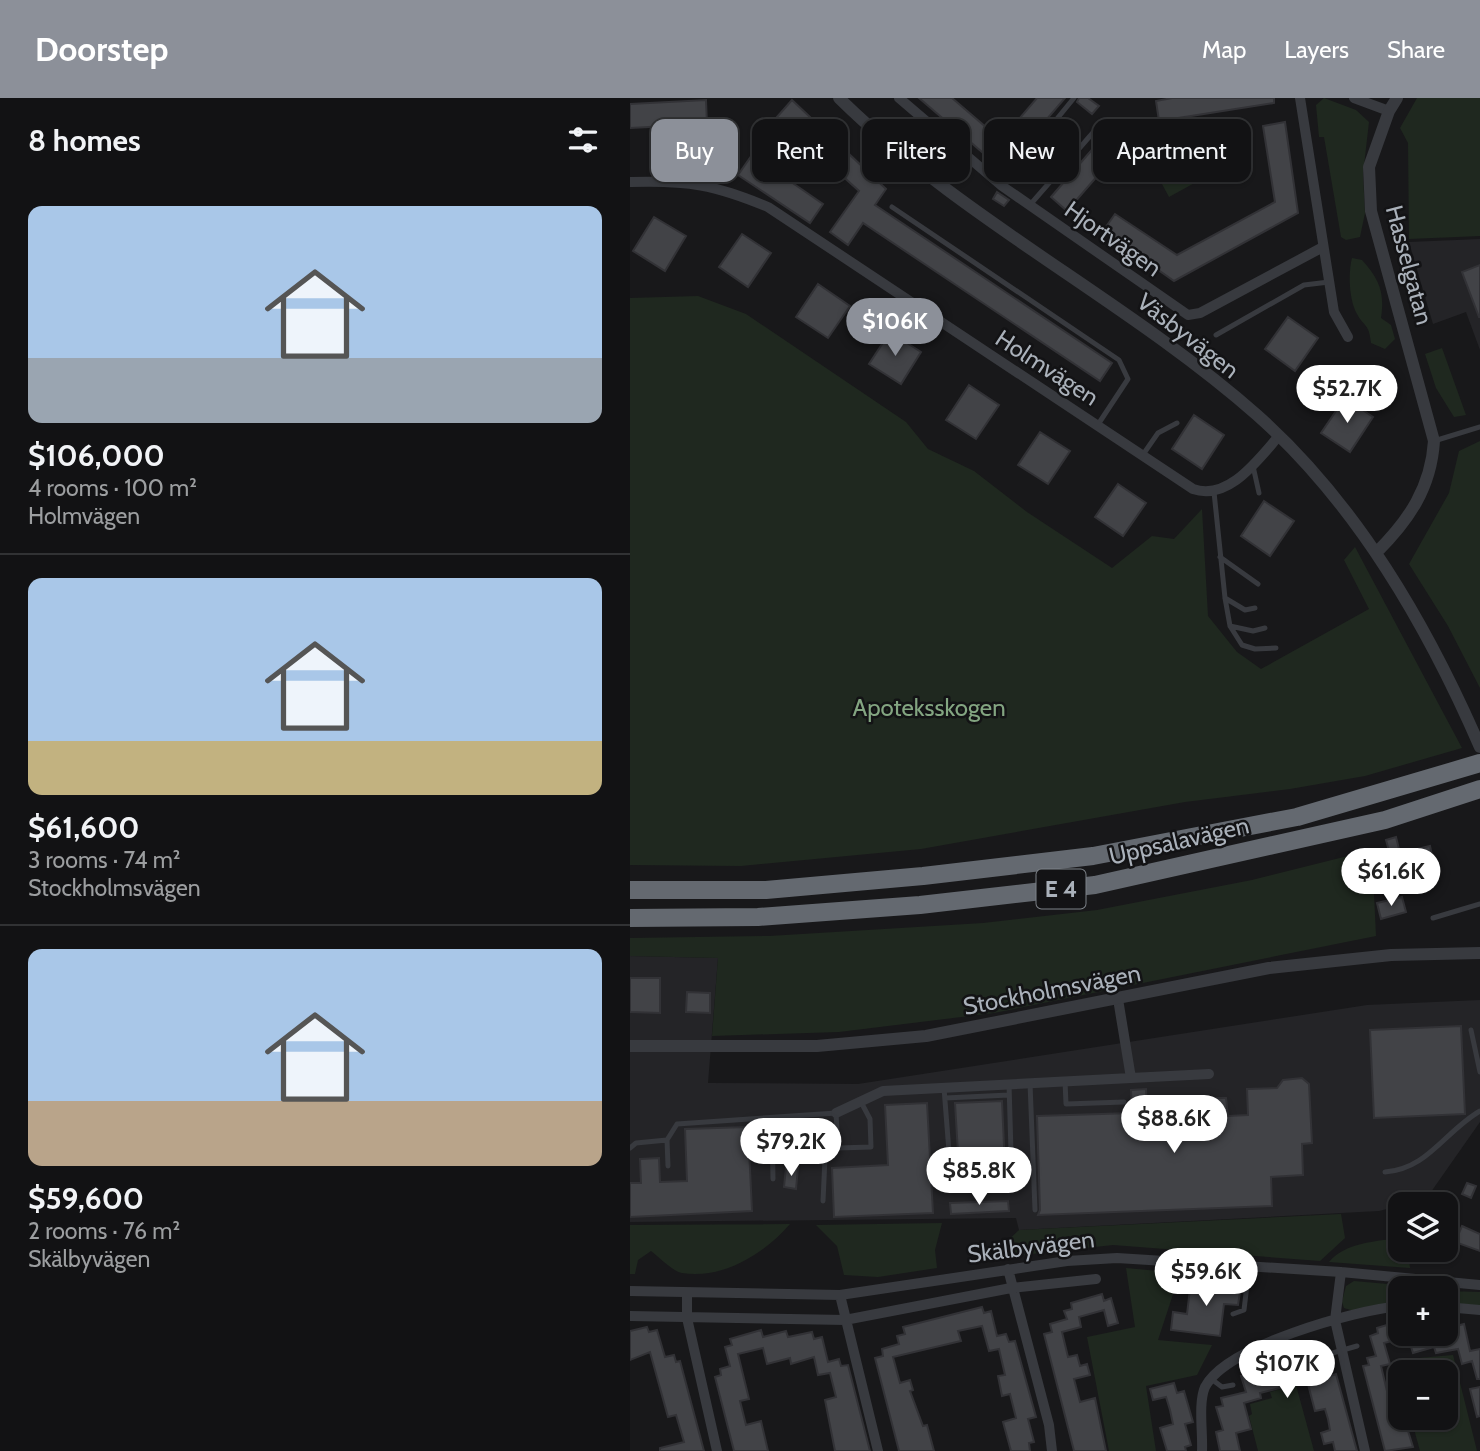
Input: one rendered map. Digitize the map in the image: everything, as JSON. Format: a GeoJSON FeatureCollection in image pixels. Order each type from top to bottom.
{"type":"FeatureCollection","features":[{"type":"Feature","properties":{"kind":"highway","name":"Uppsalavägen"},"geometry":{"type":"LineString","coordinates":[[630,890],[765,890],[923,876],[1093,856],[1297,817],[1480,764]]}},
{"type":"Feature","properties":{"kind":"highway","name":"Uppsalavägen"},"geometry":{"type":"LineString","coordinates":[[630,918],[771,916],[920,905],[1095,885],[1385,820],[1480,789]]}},
{"type":"Feature","properties":{"kind":"street","name":"Väsbyvägen"},"geometry":{"type":"LineString","coordinates":[[839,98],[882,140],[976,211],[1129,316],[1257,416],[1278,437],[1325,488],[1376,553],[1433,645],[1480,747]]}},
{"type":"Feature","properties":{"kind":"street"},"geometry":{"type":"LineString","coordinates":[[1300,98],[1335,312],[1348,337]]}},
{"type":"Feature","properties":{"kind":"street"},"geometry":{"type":"LineString","coordinates":[[1354,98],[1389,111]]}},
{"type":"Feature","properties":{"kind":"street","name":"Hasselgatan"},"geometry":{"type":"LineString","coordinates":[[1376,553],[1408,518],[1424,491],[1432,466],[1434,441],[1371,211],[1369,167],[1389,111],[1397,98]]}},
{"type":"Feature","properties":{"kind":"street","name":"Hjortvägen"},"geometry":{"type":"LineString","coordinates":[[900,99],[1002,187],[1188,314],[1200,313],[1323,247]]}},
{"type":"Feature","properties":{"kind":"street","name":"Holmvägen"},"geometry":{"type":"LineString","coordinates":[[630,182],[692,183],[725,189],[768,207],[1193,489],[1214,492]]}},
{"type":"Feature","properties":{"kind":"street"},"geometry":{"type":"LineString","coordinates":[[1214,492],[1227,488],[1278,437]]}},
{"type":"Feature","properties":{"kind":"street","name":"Stockholmsvägen"},"geometry":{"type":"LineString","coordinates":[[630,1046],[817,1046],[912,1038],[1269,968],[1391,955],[1480,953]]}},
{"type":"Feature","properties":{"kind":"street"},"geometry":{"type":"LineString","coordinates":[[1118,999],[1131,1077]]}},
{"type":"Feature","properties":{"kind":"street"},"geometry":{"type":"LineString","coordinates":[[836,1113],[883,1091],[945,1093],[1009,1089],[1030,1083],[1209,1074]]}},
{"type":"Feature","properties":{"kind":"street","name":"Skälbyvägen"},"geometry":{"type":"LineString","coordinates":[[630,1291],[840,1295],[1008,1269],[1117,1258],[1341,1272],[1480,1285]]}},
{"type":"Feature","properties":{"kind":"street"},"geometry":{"type":"LineString","coordinates":[[1008,1269],[1049,1425],[1052,1451]]}},
{"type":"Feature","properties":{"kind":"street"},"geometry":{"type":"LineString","coordinates":[[1341,1272],[1335,1320],[1365,1451]]}},
{"type":"Feature","properties":{"kind":"street"},"geometry":{"type":"LineString","coordinates":[[630,1316],[845,1320],[1011,1288],[1096,1279]]}},
{"type":"Feature","properties":{"kind":"street"},"geometry":{"type":"LineString","coordinates":[[687,1293],[687,1318],[717,1451]]}},
{"type":"Feature","properties":{"kind":"street"},"geometry":{"type":"LineString","coordinates":[[840,1295],[878,1451]]}},
{"type":"Feature","properties":{"kind":"street"},"geometry":{"type":"LineString","coordinates":[[1458,1308],[1480,1310]]}},
{"type":"Feature","properties":{"kind":"street"},"geometry":{"type":"LineString","coordinates":[[1202,1451],[1203,1390],[1210,1378],[1225,1364],[1267,1343],[1335,1320],[1388,1309]]}},
{"type":"Feature","properties":{"kind":"lane"},"geometry":{"type":"LineString","coordinates":[[1002,187],[1074,98]]}},
{"type":"Feature","properties":{"kind":"lane"},"geometry":{"type":"LineString","coordinates":[[1029,206],[1093,133]]}},
{"type":"Feature","properties":{"kind":"lane"},"geometry":{"type":"LineString","coordinates":[[892,207],[1119,360],[1128,379],[1097,426]]}},
{"type":"Feature","properties":{"kind":"lane"},"geometry":{"type":"LineString","coordinates":[[1216,335],[1304,285],[1329,282]]}},
{"type":"Feature","properties":{"kind":"lane"},"geometry":{"type":"LineString","coordinates":[[1142,456],[1158,433],[1177,423]]}},
{"type":"Feature","properties":{"kind":"lane"},"geometry":{"type":"LineString","coordinates":[[1434,441],[1480,427]]}},
{"type":"Feature","properties":{"kind":"lane"},"geometry":{"type":"LineString","coordinates":[[1252,463],[1259,493]]}},
{"type":"Feature","properties":{"kind":"lane"},"geometry":{"type":"LineString","coordinates":[[1214,492],[1230,626],[1242,645],[1267,650],[1276,648]]}},
{"type":"Feature","properties":{"kind":"lane"},"geometry":{"type":"LineString","coordinates":[[1220,557],[1258,584]]}},
{"type":"Feature","properties":{"kind":"lane"},"geometry":{"type":"LineString","coordinates":[[1225,598],[1245,610],[1255,608]]}},
{"type":"Feature","properties":{"kind":"lane"},"geometry":{"type":"LineString","coordinates":[[1230,626],[1253,631],[1265,628]]}},
{"type":"Feature","properties":{"kind":"lane"},"geometry":{"type":"LineString","coordinates":[[1433,918],[1480,904]]}},
{"type":"Feature","properties":{"kind":"lane"},"geometry":{"type":"LineString","coordinates":[[1471,1030],[1480,1072]]}},
{"type":"Feature","properties":{"kind":"lane"},"geometry":{"type":"LineString","coordinates":[[1065,1081],[1066,1104],[1124,1102]]}},
{"type":"Feature","properties":{"kind":"lane"},"geometry":{"type":"LineString","coordinates":[[1030,1083],[1035,1210]]}},
{"type":"Feature","properties":{"kind":"lane"},"geometry":{"type":"LineString","coordinates":[[945,1093],[952,1190],[1012,1186],[1009,1089]]}},
{"type":"Feature","properties":{"kind":"lane"},"geometry":{"type":"LineString","coordinates":[[823,1201],[825,1157],[838,1148],[871,1147],[870,1119],[861,1101]]}},
{"type":"Feature","properties":{"kind":"lane"},"geometry":{"type":"LineString","coordinates":[[1385,1172],[1419,1163],[1433,1152],[1445,1136],[1480,1111]]}},
{"type":"Feature","properties":{"kind":"lane"},"geometry":{"type":"LineString","coordinates":[[668,1166],[667,1140],[677,1124],[836,1113],[838,1148]]}},
{"type":"Feature","properties":{"kind":"lane"},"geometry":{"type":"LineString","coordinates":[[772,1118],[773,1179]]}},
{"type":"Feature","properties":{"kind":"lane"},"geometry":{"type":"LineString","coordinates":[[630,1148],[636,1143],[667,1140]]}},
{"type":"Feature","properties":{"kind":"lane"},"geometry":{"type":"LineString","coordinates":[[1233,1314],[1244,1310],[1249,1268]]}},
{"type":"Feature","properties":{"kind":"lane"},"geometry":{"type":"LineString","coordinates":[[1322,1356],[1357,1346]]}},
{"type":"Feature","properties":{"kind":"lane"},"geometry":{"type":"LineString","coordinates":[[1210,1378],[1222,1387],[1233,1385]]}},
{"type":"Feature","properties":{"kind":"shaded area"},"geometry":{"type":"Polygon","coordinates":[[[1480,239],[1480,350],[1466,312],[1433,324],[1409,242],[1480,239]]]}},
{"type":"Feature","properties":{"kind":"shaded area"},"geometry":{"type":"Polygon","coordinates":[[[630,956],[718,958],[708,1083],[858,1084],[1367,1005],[1480,1000],[1480,1122],[1431,1192],[1388,1192],[1388,1209],[1019,1230],[1016,1218],[630,1222],[630,956]]]}},
{"type":"Feature","properties":{"kind":"green space"},"geometry":{"type":"Polygon","coordinates":[[[1324,98],[1356,110],[1369,122],[1363,174],[1365,213],[1360,237],[1346,240],[1341,237],[1324,137],[1319,137],[1316,105],[1324,98]]]}},
{"type":"Feature","properties":{"kind":"green space"},"geometry":{"type":"Polygon","coordinates":[[[1417,98],[1480,98],[1480,236],[1409,239],[1408,143],[1400,128],[1417,98]]]}},
{"type":"Feature","properties":{"kind":"green space"},"geometry":{"type":"Polygon","coordinates":[[[1161,182],[1196,182],[1169,197],[1161,182]]]}},
{"type":"Feature","properties":{"kind":"green space"},"geometry":{"type":"Polygon","coordinates":[[[1352,258],[1362,260],[1379,286],[1381,318],[1391,325],[1395,339],[1385,349],[1371,343],[1368,328],[1354,308],[1350,286],[1352,258]]]}},
{"type":"Feature","properties":{"kind":"green space","name":"Apoteksskogen"},"geometry":{"type":"Polygon","coordinates":[[[698,296],[746,314],[906,422],[928,449],[974,471],[1027,512],[1112,568],[1152,536],[1174,539],[1202,509],[1208,616],[1237,652],[1261,669],[1369,609],[1344,560],[1355,547],[1462,748],[1365,776],[1290,789],[1185,802],[921,849],[741,866],[630,865],[630,298],[698,296]]]}},
{"type":"Feature","properties":{"kind":"green space"},"geometry":{"type":"Polygon","coordinates":[[[1442,348],[1466,415],[1454,417],[1436,388],[1425,354],[1442,348]]]}},
{"type":"Feature","properties":{"kind":"green space"},"geometry":{"type":"Polygon","coordinates":[[[1480,441],[1480,688],[1448,626],[1409,564],[1449,493],[1459,451],[1480,441]]]}},
{"type":"Feature","properties":{"kind":"green space"},"geometry":{"type":"Polygon","coordinates":[[[1372,850],[1411,873],[1417,886],[1374,894],[1376,936],[994,1013],[839,1032],[712,1036],[718,958],[630,956],[630,938],[769,936],[983,923],[1097,910],[1252,880],[1372,850]]]}},
{"type":"Feature","properties":{"kind":"green space"},"geometry":{"type":"Polygon","coordinates":[[[1341,1214],[1345,1238],[1320,1261],[1113,1245],[988,1259],[1019,1230],[1341,1214]]]}},
{"type":"Feature","properties":{"kind":"green space"},"geometry":{"type":"Polygon","coordinates":[[[942,1223],[935,1250],[937,1268],[878,1277],[844,1275],[837,1246],[816,1225],[942,1223]]]}},
{"type":"Feature","properties":{"kind":"green space"},"geometry":{"type":"Polygon","coordinates":[[[790,1224],[756,1254],[728,1268],[697,1274],[682,1273],[651,1251],[638,1260],[635,1274],[630,1274],[630,1225],[790,1224]]]}},
{"type":"Feature","properties":{"kind":"green space"},"geometry":{"type":"Polygon","coordinates":[[[1388,1240],[1388,1262],[1409,1262],[1410,1268],[1329,1262],[1343,1251],[1388,1240]]]}},
{"type":"Feature","properties":{"kind":"green space"},"geometry":{"type":"Polygon","coordinates":[[[1126,1268],[1180,1273],[1158,1340],[1212,1345],[1197,1375],[1146,1386],[1156,1451],[1109,1451],[1087,1337],[1135,1327],[1126,1268]]]}},
{"type":"Feature","properties":{"kind":"green space"},"geometry":{"type":"Polygon","coordinates":[[[1354,1281],[1388,1284],[1388,1304],[1354,1311],[1344,1308],[1342,1302],[1346,1286],[1354,1281]]]}},
{"type":"Feature","properties":{"kind":"green space"},"geometry":{"type":"Polygon","coordinates":[[[1458,1291],[1480,1292],[1480,1306],[1458,1303],[1458,1291]]]}},
{"type":"Feature","properties":{"kind":"green space"},"geometry":{"type":"Polygon","coordinates":[[[1453,1355],[1454,1360],[1396,1360],[1453,1355]]]}},
{"type":"Feature","properties":{"kind":"green space"},"geometry":{"type":"Polygon","coordinates":[[[1458,1375],[1477,1451],[1420,1451],[1414,1430],[1458,1430],[1458,1375]]]}},
{"type":"Feature","properties":{"kind":"green space"},"geometry":{"type":"Polygon","coordinates":[[[1296,1385],[1314,1451],[1258,1451],[1249,1416],[1252,1414],[1250,1404],[1272,1398],[1270,1392],[1296,1385]]]}},
{"type":"Feature","properties":{"kind":"building"},"geometry":{"type":"Polygon","coordinates":[[[919,98],[952,98],[984,125],[984,154],[970,142],[970,119],[944,119],[919,98]]]}},
{"type":"Feature","properties":{"kind":"building"},"geometry":{"type":"Polygon","coordinates":[[[1037,98],[1065,98],[1047,119],[1019,119],[1037,98]]]}},
{"type":"Feature","properties":{"kind":"building"},"geometry":{"type":"Polygon","coordinates":[[[1079,98],[1088,98],[1099,106],[1092,114],[1077,102],[1079,98]]]}},
{"type":"Feature","properties":{"kind":"building"},"geometry":{"type":"Polygon","coordinates":[[[1172,98],[1274,98],[1274,103],[1172,119],[1159,119],[1156,101],[1172,98]]]}},
{"type":"Feature","properties":{"kind":"building"},"geometry":{"type":"Polygon","coordinates":[[[706,100],[707,119],[651,119],[651,127],[630,128],[630,104],[706,100]]]}},
{"type":"Feature","properties":{"kind":"building"},"geometry":{"type":"Polygon","coordinates":[[[792,100],[812,119],[779,119],[777,117],[792,100]]]}},
{"type":"Feature","properties":{"kind":"building"},"geometry":{"type":"Polygon","coordinates":[[[1285,122],[1298,213],[1174,281],[1103,231],[1115,214],[1177,255],[1275,202],[1263,126],[1285,122]]]}},
{"type":"Feature","properties":{"kind":"building"},"geometry":{"type":"Polygon","coordinates":[[[1093,148],[1093,181],[1067,211],[1051,197],[1064,182],[1079,182],[1079,165],[1093,148]]]}},
{"type":"Feature","properties":{"kind":"building"},"geometry":{"type":"Polygon","coordinates":[[[848,153],[862,166],[862,182],[879,182],[886,189],[875,205],[1112,363],[1100,381],[863,223],[848,245],[830,232],[859,191],[848,181],[848,153]]]}},
{"type":"Feature","properties":{"kind":"building"},"geometry":{"type":"Polygon","coordinates":[[[752,155],[752,182],[791,182],[823,204],[810,223],[738,175],[752,155]]]}},
{"type":"Feature","properties":{"kind":"building"},"geometry":{"type":"Polygon","coordinates":[[[997,192],[1009,200],[1004,206],[993,199],[997,192]]]}},
{"type":"Feature","properties":{"kind":"building"},"geometry":{"type":"Polygon","coordinates":[[[654,217],[686,236],[665,271],[633,251],[654,217]]]}},
{"type":"Feature","properties":{"kind":"building"},"geometry":{"type":"Polygon","coordinates":[[[742,234],[771,253],[748,287],[719,267],[742,234]]]}},
{"type":"Feature","properties":{"kind":"building"},"geometry":{"type":"Polygon","coordinates":[[[1480,265],[1480,317],[1479,317],[1462,272],[1480,265]]]}},
{"type":"Feature","properties":{"kind":"building"},"geometry":{"type":"Polygon","coordinates":[[[818,284],[850,306],[828,338],[796,317],[818,284]]]}},
{"type":"Feature","properties":{"kind":"building"},"geometry":{"type":"Polygon","coordinates":[[[1288,317],[1318,338],[1295,371],[1265,349],[1288,317]]]}},
{"type":"Feature","properties":{"kind":"building"},"geometry":{"type":"Polygon","coordinates":[[[890,332],[921,352],[901,384],[869,364],[890,332]]]}},
{"type":"Feature","properties":{"kind":"building"},"geometry":{"type":"Polygon","coordinates":[[[969,385],[999,405],[976,439],[946,420],[969,385]]]}},
{"type":"Feature","properties":{"kind":"building"},"geometry":{"type":"Polygon","coordinates":[[[1345,398],[1373,417],[1350,452],[1321,433],[1345,398]]]}},
{"type":"Feature","properties":{"kind":"building"},"geometry":{"type":"Polygon","coordinates":[[[1194,415],[1224,435],[1202,469],[1172,449],[1194,415]]]}},
{"type":"Feature","properties":{"kind":"building"},"geometry":{"type":"Polygon","coordinates":[[[1040,432],[1070,451],[1048,484],[1018,465],[1040,432]]]}},
{"type":"Feature","properties":{"kind":"building"},"geometry":{"type":"Polygon","coordinates":[[[1118,484],[1146,503],[1123,536],[1095,517],[1118,484]]]}},
{"type":"Feature","properties":{"kind":"building"},"geometry":{"type":"Polygon","coordinates":[[[1264,501],[1294,521],[1270,556],[1241,536],[1264,501]]]}},
{"type":"Feature","properties":{"kind":"building"},"geometry":{"type":"Polygon","coordinates":[[[1396,837],[1399,849],[1389,851],[1386,840],[1396,837]]]}},
{"type":"Feature","properties":{"kind":"building"},"geometry":{"type":"Polygon","coordinates":[[[1430,846],[1432,855],[1415,859],[1413,850],[1430,846]]]}},
{"type":"Feature","properties":{"kind":"building"},"geometry":{"type":"Polygon","coordinates":[[[1402,897],[1406,912],[1381,919],[1377,903],[1402,897]]]}},
{"type":"Feature","properties":{"kind":"building"},"geometry":{"type":"Polygon","coordinates":[[[630,978],[660,978],[660,1013],[630,1012],[630,978]]]}},
{"type":"Feature","properties":{"kind":"building"},"geometry":{"type":"Polygon","coordinates":[[[687,992],[710,993],[710,1013],[686,1012],[687,992]]]}},
{"type":"Feature","properties":{"kind":"building"},"geometry":{"type":"Polygon","coordinates":[[[1461,1026],[1465,1114],[1374,1118],[1370,1030],[1461,1026]]]}},
{"type":"Feature","properties":{"kind":"building"},"geometry":{"type":"Polygon","coordinates":[[[1302,1078],[1309,1084],[1312,1143],[1302,1144],[1303,1175],[1271,1177],[1272,1206],[1038,1215],[1037,1116],[1132,1113],[1131,1090],[1146,1089],[1148,1126],[1174,1125],[1174,1112],[1213,1110],[1213,1098],[1226,1098],[1228,1116],[1248,1115],[1247,1089],[1277,1088],[1283,1080],[1302,1078]]]}},
{"type":"Feature","properties":{"kind":"building"},"geometry":{"type":"Polygon","coordinates":[[[1002,1101],[1005,1168],[959,1170],[955,1103],[1002,1101]]]}},
{"type":"Feature","properties":{"kind":"building"},"geometry":{"type":"Polygon","coordinates":[[[927,1103],[933,1213],[834,1217],[832,1168],[888,1165],[885,1105],[927,1103]]]}},
{"type":"Feature","properties":{"kind":"building"},"geometry":{"type":"Polygon","coordinates":[[[748,1127],[752,1211],[630,1217],[630,1183],[641,1183],[640,1159],[659,1158],[660,1182],[687,1181],[685,1129],[748,1127]]]}},
{"type":"Feature","properties":{"kind":"building"},"geometry":{"type":"Polygon","coordinates":[[[786,1167],[798,1168],[796,1189],[784,1187],[786,1167]]]}},
{"type":"Feature","properties":{"kind":"building"},"geometry":{"type":"Polygon","coordinates":[[[1467,1183],[1476,1186],[1471,1198],[1462,1194],[1467,1183]]]}},
{"type":"Feature","properties":{"kind":"building"},"geometry":{"type":"Polygon","coordinates":[[[1008,1201],[1009,1211],[951,1214],[950,1203],[1008,1201]]]}},
{"type":"Feature","properties":{"kind":"building"},"geometry":{"type":"Polygon","coordinates":[[[1462,1226],[1480,1234],[1480,1251],[1458,1243],[1462,1226]]]}},
{"type":"Feature","properties":{"kind":"building"},"geometry":{"type":"Polygon","coordinates":[[[1191,1280],[1241,1286],[1238,1305],[1224,1304],[1220,1336],[1171,1330],[1173,1312],[1187,1314],[1191,1280]]]}},
{"type":"Feature","properties":{"kind":"building"},"geometry":{"type":"Polygon","coordinates":[[[1102,1294],[1104,1301],[1111,1298],[1118,1323],[1108,1326],[1104,1310],[1079,1317],[1081,1327],[1062,1332],[1068,1357],[1077,1355],[1080,1366],[1087,1364],[1090,1375],[1074,1379],[1080,1402],[1095,1398],[1106,1451],[1074,1451],[1044,1334],[1052,1332],[1050,1324],[1067,1319],[1064,1311],[1072,1309],[1071,1303],[1102,1294]]]}},
{"type":"Feature","properties":{"kind":"building"},"geometry":{"type":"Polygon","coordinates":[[[982,1307],[984,1313],[991,1311],[997,1336],[1006,1334],[1009,1342],[1015,1341],[1036,1417],[1028,1419],[1034,1442],[1029,1443],[1030,1451],[1011,1451],[1003,1422],[1016,1418],[1010,1394],[1002,1396],[998,1376],[1005,1375],[999,1349],[989,1351],[982,1326],[958,1331],[961,1341],[893,1357],[900,1383],[910,1380],[913,1390],[910,1391],[923,1426],[927,1425],[934,1451],[899,1451],[875,1358],[883,1356],[882,1349],[899,1344],[897,1336],[905,1334],[903,1327],[982,1307]]]}},
{"type":"Feature","properties":{"kind":"building"},"geometry":{"type":"Polygon","coordinates":[[[1464,1324],[1470,1351],[1480,1349],[1480,1379],[1477,1379],[1472,1361],[1462,1364],[1458,1349],[1436,1353],[1434,1347],[1413,1353],[1411,1346],[1458,1346],[1458,1326],[1464,1324]]]}},
{"type":"Feature","properties":{"kind":"building"},"geometry":{"type":"Polygon","coordinates":[[[1388,1325],[1388,1342],[1384,1343],[1389,1360],[1388,1364],[1381,1366],[1388,1391],[1388,1430],[1408,1430],[1413,1447],[1385,1451],[1363,1366],[1369,1365],[1367,1358],[1376,1356],[1370,1336],[1378,1333],[1377,1328],[1388,1325]]]}},
{"type":"Feature","properties":{"kind":"building"},"geometry":{"type":"Polygon","coordinates":[[[647,1327],[649,1332],[657,1330],[665,1357],[674,1355],[676,1362],[680,1361],[704,1451],[660,1451],[660,1448],[684,1442],[676,1415],[668,1417],[650,1352],[630,1360],[630,1331],[647,1327]]]}},
{"type":"Feature","properties":{"kind":"building"},"geometry":{"type":"Polygon","coordinates":[[[761,1330],[763,1337],[786,1331],[788,1337],[812,1332],[814,1339],[822,1337],[828,1362],[839,1359],[841,1366],[848,1365],[870,1451],[835,1451],[825,1400],[836,1397],[830,1373],[818,1375],[814,1357],[791,1364],[790,1358],[767,1364],[763,1348],[738,1354],[749,1399],[740,1401],[746,1425],[761,1421],[768,1451],[734,1451],[715,1377],[721,1375],[720,1369],[730,1366],[725,1347],[732,1345],[730,1339],[761,1330]]]}},
{"type":"Feature","properties":{"kind":"building"},"geometry":{"type":"Polygon","coordinates":[[[1300,1347],[1301,1354],[1312,1351],[1316,1372],[1328,1369],[1330,1376],[1336,1374],[1357,1451],[1335,1451],[1333,1442],[1324,1444],[1321,1433],[1330,1430],[1328,1419],[1325,1409],[1315,1411],[1303,1365],[1277,1372],[1280,1388],[1260,1393],[1261,1398],[1244,1403],[1251,1429],[1236,1433],[1240,1451],[1220,1451],[1216,1432],[1223,1430],[1216,1407],[1223,1406],[1221,1398],[1246,1392],[1241,1376],[1249,1374],[1247,1368],[1270,1362],[1268,1355],[1300,1347]]]}},
{"type":"Feature","properties":{"kind":"building"},"geometry":{"type":"Polygon","coordinates":[[[1174,1383],[1177,1393],[1184,1391],[1193,1422],[1185,1424],[1191,1445],[1185,1447],[1186,1451],[1167,1451],[1160,1428],[1173,1424],[1170,1410],[1166,1397],[1153,1400],[1150,1389],[1174,1383]]]}},
{"type":"Feature","properties":{"kind":"building"},"geometry":{"type":"Polygon","coordinates":[[[1480,1387],[1480,1416],[1477,1417],[1470,1389],[1480,1387]]]}}]}
